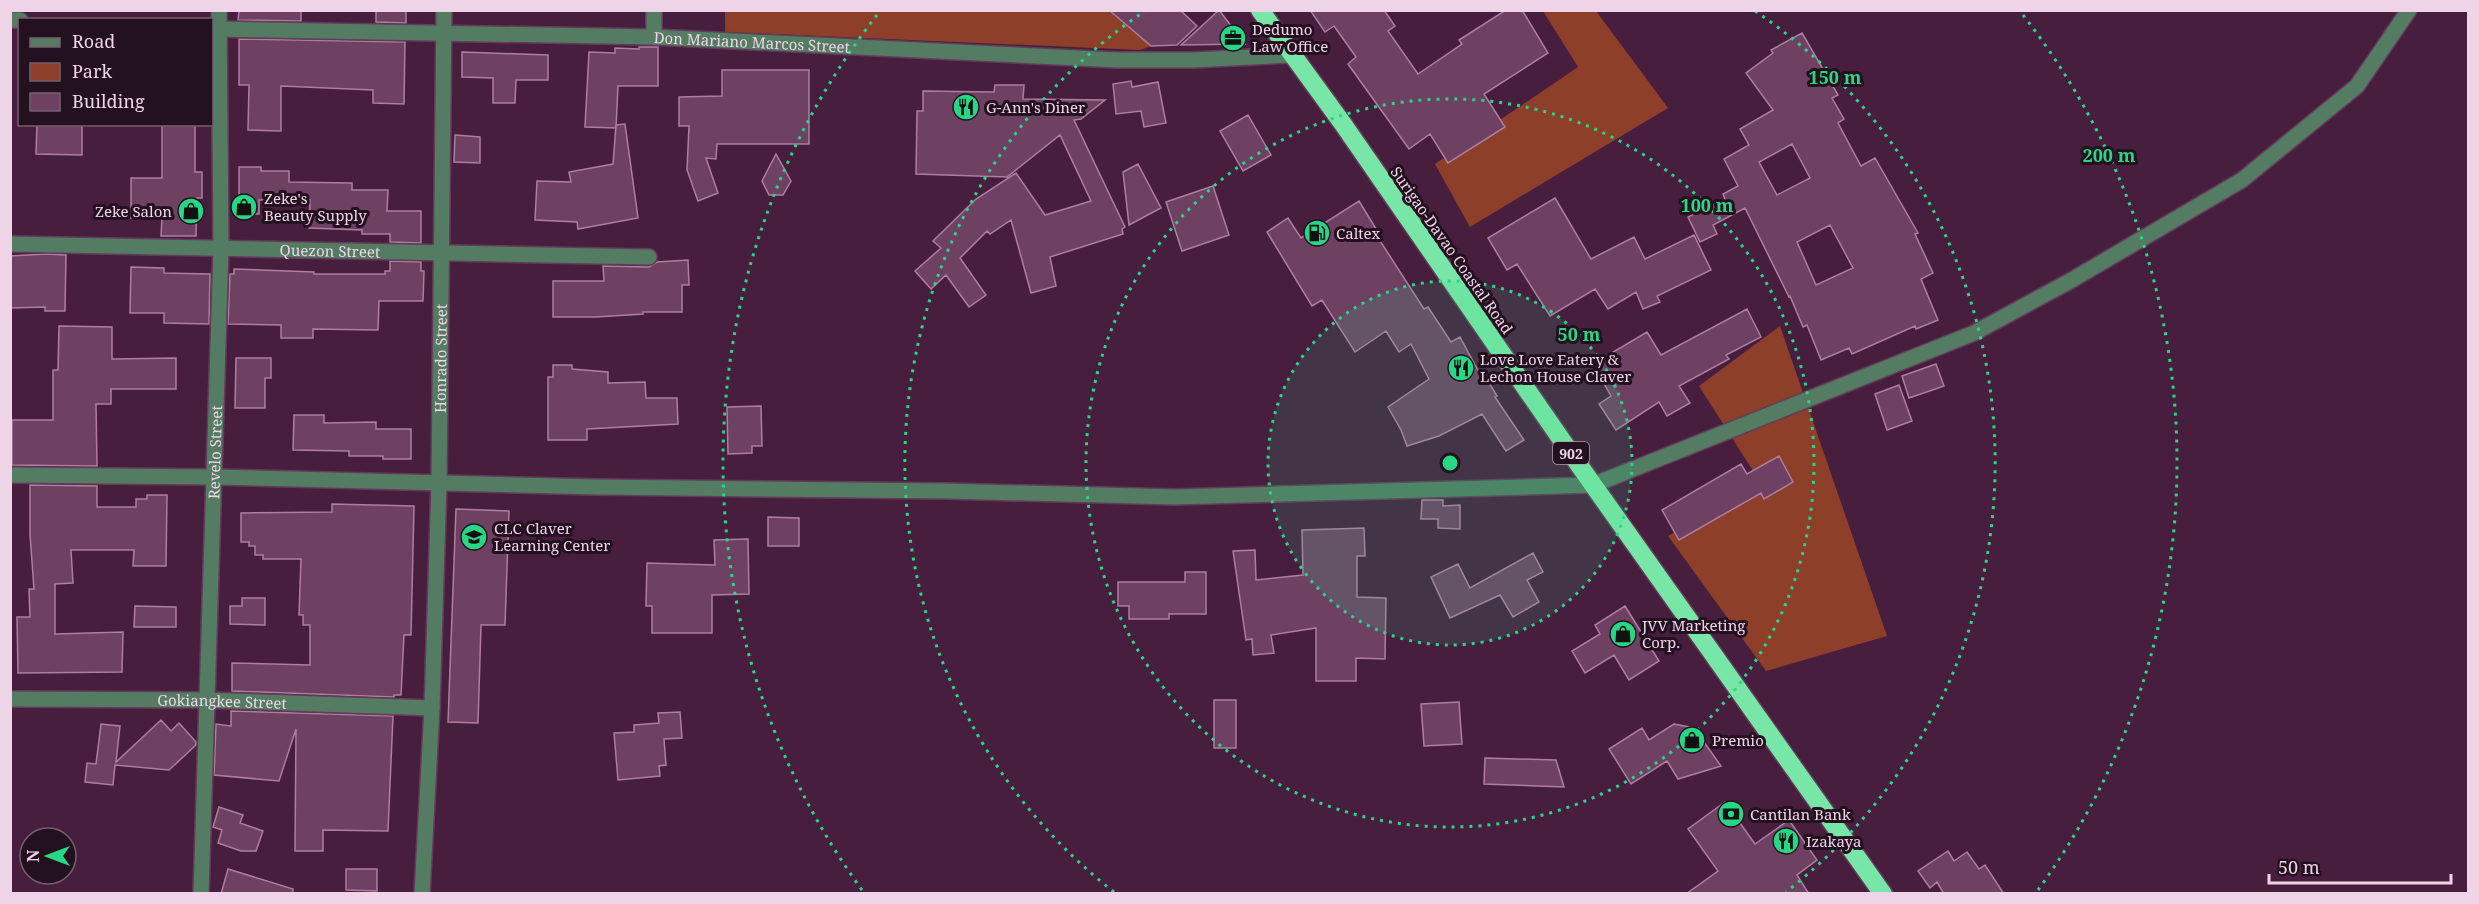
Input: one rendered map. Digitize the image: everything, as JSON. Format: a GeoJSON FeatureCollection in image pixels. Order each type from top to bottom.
{"type":"FeatureCollection","features":[{"type":"Feature","properties":{"kind":"highway","name":"Surigao-Davao Coastal Road"},"geometry":{"type":"LineString","coordinates":[[1260,10],[1883,894]]}},
{"type":"Feature","properties":{"kind":"street","name":"Revelo Street"},"geometry":{"type":"LineString","coordinates":[[201,894],[221,248],[215,29],[219,10]]}},
{"type":"Feature","properties":{"kind":"street","name":"Honrado Street"},"geometry":{"type":"LineString","coordinates":[[422,894],[432,708],[440,483],[444,10]]}},
{"type":"Feature","properties":{"kind":"street"},"geometry":{"type":"LineString","coordinates":[[654,10],[654,37]]}},
{"type":"Feature","properties":{"kind":"street"},"geometry":{"type":"LineString","coordinates":[[10,475],[215,477],[1175,497],[1593,485],[1974,333],[2070,281],[2242,180],[2357,86],[2409,10]]}},
{"type":"Feature","properties":{"kind":"street","name":"Don Mariano Marcos Street"},"geometry":{"type":"LineString","coordinates":[[215,29],[654,37],[1118,60],[1193,60],[1292,55]]}},
{"type":"Feature","properties":{"kind":"street","name":"Quezon Street"},"geometry":{"type":"LineString","coordinates":[[10,244],[649,257]]}},
{"type":"Feature","properties":{"kind":"street","name":"Gokiangkee Street"},"geometry":{"type":"LineString","coordinates":[[10,699],[206,700],[432,708]]}},
{"type":"Feature","properties":{"kind":"green space"},"geometry":{"type":"Polygon","coordinates":[[[725,11],[1109,11],[1151,46],[1140,50],[725,32],[725,11]]]}},
{"type":"Feature","properties":{"kind":"green space"},"geometry":{"type":"Polygon","coordinates":[[[1543,11],[1596,11],[1668,108],[1470,227],[1435,164],[1578,67],[1543,11]]]}},
{"type":"Feature","properties":{"kind":"green space"},"geometry":{"type":"Polygon","coordinates":[[[1780,326],[1887,636],[1766,671],[1668,536],[1762,485],[1699,386],[1780,326]]]}},
{"type":"Feature","properties":{"kind":"building"},"geometry":{"type":"Polygon","coordinates":[[[239,10],[301,10],[301,21],[238,20],[239,10]]]}},
{"type":"Feature","properties":{"kind":"building"},"geometry":{"type":"Polygon","coordinates":[[[376,10],[406,10],[406,23],[376,22],[376,10]]]}},
{"type":"Feature","properties":{"kind":"building"},"geometry":{"type":"Polygon","coordinates":[[[1109,10],[1180,10],[1197,26],[1177,45],[1151,46],[1109,10]]]}},
{"type":"Feature","properties":{"kind":"building"},"geometry":{"type":"Polygon","coordinates":[[[1219,10],[1245,44],[1181,45],[1219,10]]]}},
{"type":"Feature","properties":{"kind":"building"},"geometry":{"type":"Polygon","coordinates":[[[1310,10],[1384,10],[1395,26],[1388,31],[1418,74],[1462,44],[1459,40],[1506,10],[1522,10],[1548,53],[1484,94],[1505,127],[1448,163],[1430,134],[1409,149],[1348,64],[1356,57],[1334,26],[1325,32],[1310,10]]]}},
{"type":"Feature","properties":{"kind":"building"},"geometry":{"type":"Polygon","coordinates":[[[1802,33],[1838,95],[1832,98],[1844,119],[1838,123],[1861,166],[1875,158],[1918,233],[1915,234],[1933,273],[1921,279],[1938,320],[1916,329],[1915,326],[1852,354],[1849,348],[1821,360],[1807,325],[1803,327],[1790,296],[1745,208],[1713,225],[1717,234],[1700,242],[1688,217],[1725,199],[1723,194],[1738,186],[1724,159],[1749,145],[1740,129],[1773,110],[1746,73],[1773,53],[1771,50],[1802,33]],[[1792,144],[1759,162],[1777,195],[1810,178],[1792,144]],[[1830,225],[1797,242],[1816,285],[1853,268],[1830,225]]]}},
{"type":"Feature","properties":{"kind":"building"},"geometry":{"type":"Polygon","coordinates":[[[239,39],[405,42],[404,104],[373,103],[373,90],[281,86],[281,131],[248,130],[249,85],[239,85],[239,39]]]}},
{"type":"Feature","properties":{"kind":"building"},"geometry":{"type":"Polygon","coordinates":[[[639,47],[658,47],[658,86],[618,86],[616,128],[585,127],[589,52],[615,53],[615,48],[639,49],[639,47]]]}},
{"type":"Feature","properties":{"kind":"building"},"geometry":{"type":"Polygon","coordinates":[[[462,52],[548,55],[548,80],[516,80],[515,103],[493,103],[493,78],[462,77],[462,52]]]}},
{"type":"Feature","properties":{"kind":"building"},"geometry":{"type":"Polygon","coordinates":[[[722,70],[809,70],[809,144],[717,144],[716,159],[706,158],[718,193],[698,201],[687,170],[689,126],[679,126],[679,97],[722,96],[722,70]]]}},
{"type":"Feature","properties":{"kind":"building"},"geometry":{"type":"Polygon","coordinates":[[[1131,81],[1132,87],[1158,82],[1166,123],[1144,127],[1141,111],[1116,114],[1113,84],[1131,81]]]}},
{"type":"Feature","properties":{"kind":"building"},"geometry":{"type":"Polygon","coordinates":[[[995,85],[1024,85],[1023,99],[1105,100],[1081,119],[1074,120],[1125,227],[1122,229],[1123,234],[1050,257],[1056,286],[1031,293],[1011,220],[990,234],[987,231],[960,258],[986,295],[969,307],[946,275],[931,289],[915,271],[941,248],[933,241],[976,199],[1016,173],[1045,215],[1091,201],[1060,135],[1007,177],[916,174],[917,111],[923,111],[923,91],[994,92],[995,85]]]}},
{"type":"Feature","properties":{"kind":"building"},"geometry":{"type":"Polygon","coordinates":[[[1248,115],[1271,155],[1243,171],[1220,131],[1248,115]]]}},
{"type":"Feature","properties":{"kind":"building"},"geometry":{"type":"Polygon","coordinates":[[[625,124],[638,218],[578,229],[577,222],[535,220],[537,181],[571,182],[569,172],[613,164],[616,125],[625,124]]]}},
{"type":"Feature","properties":{"kind":"building"},"geometry":{"type":"Polygon","coordinates":[[[37,126],[82,126],[82,155],[36,154],[37,126]]]}},
{"type":"Feature","properties":{"kind":"building"},"geometry":{"type":"Polygon","coordinates":[[[162,126],[195,126],[195,172],[202,172],[202,198],[197,198],[196,236],[161,236],[162,218],[131,218],[131,178],[162,178],[162,126]]]}},
{"type":"Feature","properties":{"kind":"building"},"geometry":{"type":"Polygon","coordinates":[[[455,135],[480,137],[480,163],[454,162],[455,135]]]}},
{"type":"Feature","properties":{"kind":"building"},"geometry":{"type":"Polygon","coordinates":[[[776,154],[791,181],[783,195],[769,195],[762,181],[776,154]]]}},
{"type":"Feature","properties":{"kind":"building"},"geometry":{"type":"Polygon","coordinates":[[[1138,164],[1161,208],[1129,225],[1123,172],[1138,164]]]}},
{"type":"Feature","properties":{"kind":"building"},"geometry":{"type":"Polygon","coordinates":[[[239,167],[261,167],[261,171],[289,171],[289,182],[352,183],[352,190],[388,190],[387,211],[421,211],[421,243],[390,242],[390,234],[362,234],[362,230],[309,228],[310,200],[259,200],[259,214],[239,214],[239,167]]]}},
{"type":"Feature","properties":{"kind":"building"},"geometry":{"type":"Polygon","coordinates":[[[1213,186],[1229,235],[1182,251],[1166,202],[1213,186]]]}},
{"type":"Feature","properties":{"kind":"building"},"geometry":{"type":"Polygon","coordinates":[[[1555,198],[1591,259],[1634,237],[1645,259],[1694,235],[1711,270],[1657,296],[1660,302],[1643,309],[1636,292],[1608,309],[1595,289],[1550,316],[1517,264],[1507,270],[1488,238],[1555,198]]]}},
{"type":"Feature","properties":{"kind":"building"},"geometry":{"type":"Polygon","coordinates":[[[1359,201],[1378,232],[1375,233],[1424,309],[1428,307],[1451,342],[1460,337],[1482,378],[1485,376],[1497,396],[1495,397],[1524,440],[1506,451],[1482,414],[1439,436],[1407,446],[1388,407],[1429,379],[1411,344],[1399,352],[1386,331],[1355,352],[1322,300],[1312,306],[1267,232],[1288,218],[1301,238],[1359,201]]]}},
{"type":"Feature","properties":{"kind":"building"},"geometry":{"type":"Polygon","coordinates":[[[66,255],[65,311],[45,311],[45,307],[10,308],[10,256],[66,255]]]}},
{"type":"Feature","properties":{"kind":"building"},"geometry":{"type":"Polygon","coordinates":[[[688,260],[689,285],[682,285],[682,312],[553,317],[553,281],[604,281],[603,266],[649,267],[657,262],[688,260]]]}},
{"type":"Feature","properties":{"kind":"building"},"geometry":{"type":"Polygon","coordinates":[[[390,261],[421,262],[421,271],[424,271],[423,301],[379,301],[378,330],[313,329],[313,338],[281,338],[281,325],[228,324],[230,274],[234,274],[234,269],[314,272],[314,274],[385,274],[385,271],[390,271],[390,261]]]}},
{"type":"Feature","properties":{"kind":"building"},"geometry":{"type":"Polygon","coordinates":[[[131,267],[164,268],[164,273],[210,274],[209,324],[164,323],[164,313],[130,313],[131,267]]]}},
{"type":"Feature","properties":{"kind":"building"},"geometry":{"type":"Polygon","coordinates":[[[1747,309],[1761,337],[1726,355],[1729,359],[1679,386],[1690,403],[1667,416],[1659,402],[1616,430],[1599,404],[1611,396],[1593,364],[1647,332],[1661,355],[1747,309]]]}},
{"type":"Feature","properties":{"kind":"building"},"geometry":{"type":"Polygon","coordinates":[[[59,326],[112,327],[112,359],[176,358],[176,389],[111,389],[111,404],[96,404],[97,466],[12,465],[12,420],[53,420],[53,370],[58,370],[59,326]]]}},
{"type":"Feature","properties":{"kind":"building"},"geometry":{"type":"Polygon","coordinates":[[[236,358],[271,358],[271,378],[265,378],[265,408],[235,408],[236,358]]]}},
{"type":"Feature","properties":{"kind":"building"},"geometry":{"type":"Polygon","coordinates":[[[1936,364],[1944,386],[1909,398],[1902,376],[1936,364]]]}},
{"type":"Feature","properties":{"kind":"building"},"geometry":{"type":"Polygon","coordinates":[[[553,365],[572,365],[572,369],[608,372],[608,383],[645,382],[646,398],[677,398],[678,424],[587,429],[587,440],[548,440],[548,377],[553,377],[553,365]]]}},
{"type":"Feature","properties":{"kind":"building"},"geometry":{"type":"Polygon","coordinates":[[[1899,385],[1912,421],[1887,430],[1875,394],[1899,385]]]}},
{"type":"Feature","properties":{"kind":"building"},"geometry":{"type":"Polygon","coordinates":[[[761,406],[762,446],[752,446],[752,453],[728,454],[727,407],[761,406]]]}},
{"type":"Feature","properties":{"kind":"building"},"geometry":{"type":"Polygon","coordinates":[[[294,415],[324,415],[324,423],[376,422],[376,429],[411,429],[411,459],[349,456],[349,451],[293,450],[294,415]]]}},
{"type":"Feature","properties":{"kind":"building"},"geometry":{"type":"Polygon","coordinates":[[[1779,456],[1793,482],[1764,499],[1761,493],[1679,540],[1662,510],[1741,464],[1747,474],[1779,456]]]}},
{"type":"Feature","properties":{"kind":"building"},"geometry":{"type":"Polygon","coordinates":[[[30,485],[97,486],[97,507],[136,507],[136,499],[147,499],[147,495],[167,495],[166,566],[133,566],[134,550],[71,550],[73,583],[55,584],[55,634],[123,632],[122,672],[18,673],[17,617],[30,617],[29,589],[34,589],[30,535],[30,485]]]}},
{"type":"Feature","properties":{"kind":"building"},"geometry":{"type":"Polygon","coordinates":[[[1422,500],[1443,500],[1443,506],[1460,505],[1460,529],[1438,528],[1438,519],[1421,519],[1422,500]]]}},
{"type":"Feature","properties":{"kind":"building"},"geometry":{"type":"Polygon","coordinates":[[[332,504],[414,506],[411,635],[404,635],[401,695],[394,695],[394,697],[232,691],[232,663],[310,665],[310,625],[303,625],[303,615],[299,615],[301,559],[263,559],[263,555],[255,555],[255,546],[249,546],[249,542],[241,542],[241,513],[332,512],[332,504]]]}},
{"type":"Feature","properties":{"kind":"building"},"geometry":{"type":"Polygon","coordinates":[[[456,509],[509,511],[505,625],[481,625],[478,723],[448,722],[456,509]]]}},
{"type":"Feature","properties":{"kind":"building"},"geometry":{"type":"Polygon","coordinates":[[[768,517],[799,518],[799,546],[768,546],[768,517]]]}},
{"type":"Feature","properties":{"kind":"building"},"geometry":{"type":"Polygon","coordinates":[[[1364,528],[1365,556],[1357,556],[1357,597],[1386,598],[1385,659],[1356,658],[1356,681],[1316,681],[1316,628],[1271,635],[1274,653],[1253,655],[1252,639],[1246,640],[1233,551],[1255,550],[1256,580],[1303,575],[1302,530],[1364,528]]]}},
{"type":"Feature","properties":{"kind":"building"},"geometry":{"type":"Polygon","coordinates":[[[748,539],[749,594],[712,595],[712,633],[652,633],[652,606],[646,606],[647,563],[715,565],[714,540],[748,539]]]}},
{"type":"Feature","properties":{"kind":"building"},"geometry":{"type":"Polygon","coordinates":[[[1533,553],[1543,572],[1527,580],[1539,602],[1513,617],[1500,595],[1450,618],[1431,577],[1458,564],[1470,588],[1533,553]]]}},
{"type":"Feature","properties":{"kind":"building"},"geometry":{"type":"Polygon","coordinates":[[[1185,572],[1206,572],[1206,614],[1169,614],[1169,619],[1129,619],[1129,606],[1118,606],[1118,582],[1185,582],[1185,572]]]}},
{"type":"Feature","properties":{"kind":"building"},"geometry":{"type":"Polygon","coordinates":[[[242,598],[265,598],[265,625],[230,624],[230,606],[242,606],[242,598]]]}},
{"type":"Feature","properties":{"kind":"building"},"geometry":{"type":"Polygon","coordinates":[[[135,606],[176,607],[176,627],[134,627],[135,606]]]}},
{"type":"Feature","properties":{"kind":"building"},"geometry":{"type":"Polygon","coordinates":[[[1625,606],[1659,661],[1629,680],[1614,655],[1585,673],[1572,651],[1600,634],[1595,625],[1625,606]]]}},
{"type":"Feature","properties":{"kind":"building"},"geometry":{"type":"Polygon","coordinates":[[[1214,700],[1236,700],[1236,748],[1214,748],[1214,700]]]}},
{"type":"Feature","properties":{"kind":"building"},"geometry":{"type":"Polygon","coordinates":[[[1459,702],[1462,744],[1424,746],[1421,704],[1459,702]]]}},
{"type":"Feature","properties":{"kind":"building"},"geometry":{"type":"Polygon","coordinates":[[[231,711],[393,716],[388,831],[323,830],[323,851],[295,851],[296,729],[279,781],[214,775],[216,724],[231,726],[231,711]]]}},
{"type":"Feature","properties":{"kind":"building"},"geometry":{"type":"Polygon","coordinates":[[[680,712],[682,738],[664,739],[666,765],[659,766],[660,776],[618,780],[614,733],[634,732],[634,725],[659,723],[658,713],[680,712]]]}},
{"type":"Feature","properties":{"kind":"building"},"geometry":{"type":"Polygon","coordinates":[[[161,720],[171,731],[179,723],[196,742],[196,745],[169,770],[115,765],[113,785],[85,782],[87,763],[96,764],[101,724],[120,726],[116,762],[161,720]]]}},
{"type":"Feature","properties":{"kind":"building"},"geometry":{"type":"Polygon","coordinates":[[[1674,724],[1694,728],[1721,766],[1678,779],[1667,761],[1631,784],[1609,749],[1642,728],[1649,740],[1674,724]]]}},
{"type":"Feature","properties":{"kind":"building"},"geometry":{"type":"Polygon","coordinates":[[[1485,758],[1556,760],[1564,787],[1484,784],[1485,758]]]}},
{"type":"Feature","properties":{"kind":"building"},"geometry":{"type":"Polygon","coordinates":[[[1725,802],[1755,844],[1789,820],[1817,860],[1797,875],[1809,894],[1686,894],[1718,871],[1688,829],[1725,802]]]}},
{"type":"Feature","properties":{"kind":"building"},"geometry":{"type":"Polygon","coordinates":[[[219,807],[243,815],[240,823],[263,831],[256,851],[241,851],[218,843],[222,830],[213,827],[219,807]]]}},
{"type":"Feature","properties":{"kind":"building"},"geometry":{"type":"Polygon","coordinates":[[[1948,851],[1954,861],[1967,852],[1979,869],[1985,865],[2004,894],[1944,894],[1937,882],[1930,888],[1918,871],[1948,851]]]}},
{"type":"Feature","properties":{"kind":"building"},"geometry":{"type":"Polygon","coordinates":[[[228,869],[293,889],[293,894],[221,894],[228,869]]]}},
{"type":"Feature","properties":{"kind":"building"},"geometry":{"type":"Polygon","coordinates":[[[346,869],[377,869],[377,891],[346,890],[346,869]]]}},
{"type":"Feature","properties":{"kind":"place","name":"Dedumo Law Office"},"geometry":{"type":"Point","coordinates":[1233,38]}},
{"type":"Feature","properties":{"kind":"place","name":"G-Ann's Diner"},"geometry":{"type":"Point","coordinates":[966,107]}},
{"type":"Feature","properties":{"kind":"place","name":"Zeke's Beauty Supply"},"geometry":{"type":"Point","coordinates":[244,207]}},
{"type":"Feature","properties":{"kind":"place","name":"Zeke Salon"},"geometry":{"type":"Point","coordinates":[191,211]}},
{"type":"Feature","properties":{"kind":"place","name":"Caltex"},"geometry":{"type":"Point","coordinates":[1317,233]}},
{"type":"Feature","properties":{"kind":"place","name":"Love Love Eatery & Lechon House Claver"},"geometry":{"type":"Point","coordinates":[1461,368]}},
{"type":"Feature","properties":{"kind":"place","name":"CLC Claver Learning Center"},"geometry":{"type":"Point","coordinates":[474,537]}},
{"type":"Feature","properties":{"kind":"place","name":"JVV Marketing Corp."},"geometry":{"type":"Point","coordinates":[1623,634]}},
{"type":"Feature","properties":{"kind":"place","name":"Premio"},"geometry":{"type":"Point","coordinates":[1692,740]}},
{"type":"Feature","properties":{"kind":"place","name":"Cantilan Bank"},"geometry":{"type":"Point","coordinates":[1731,814]}},
{"type":"Feature","properties":{"kind":"place","name":"Izakaya"},"geometry":{"type":"Point","coordinates":[1786,841]}}]}
